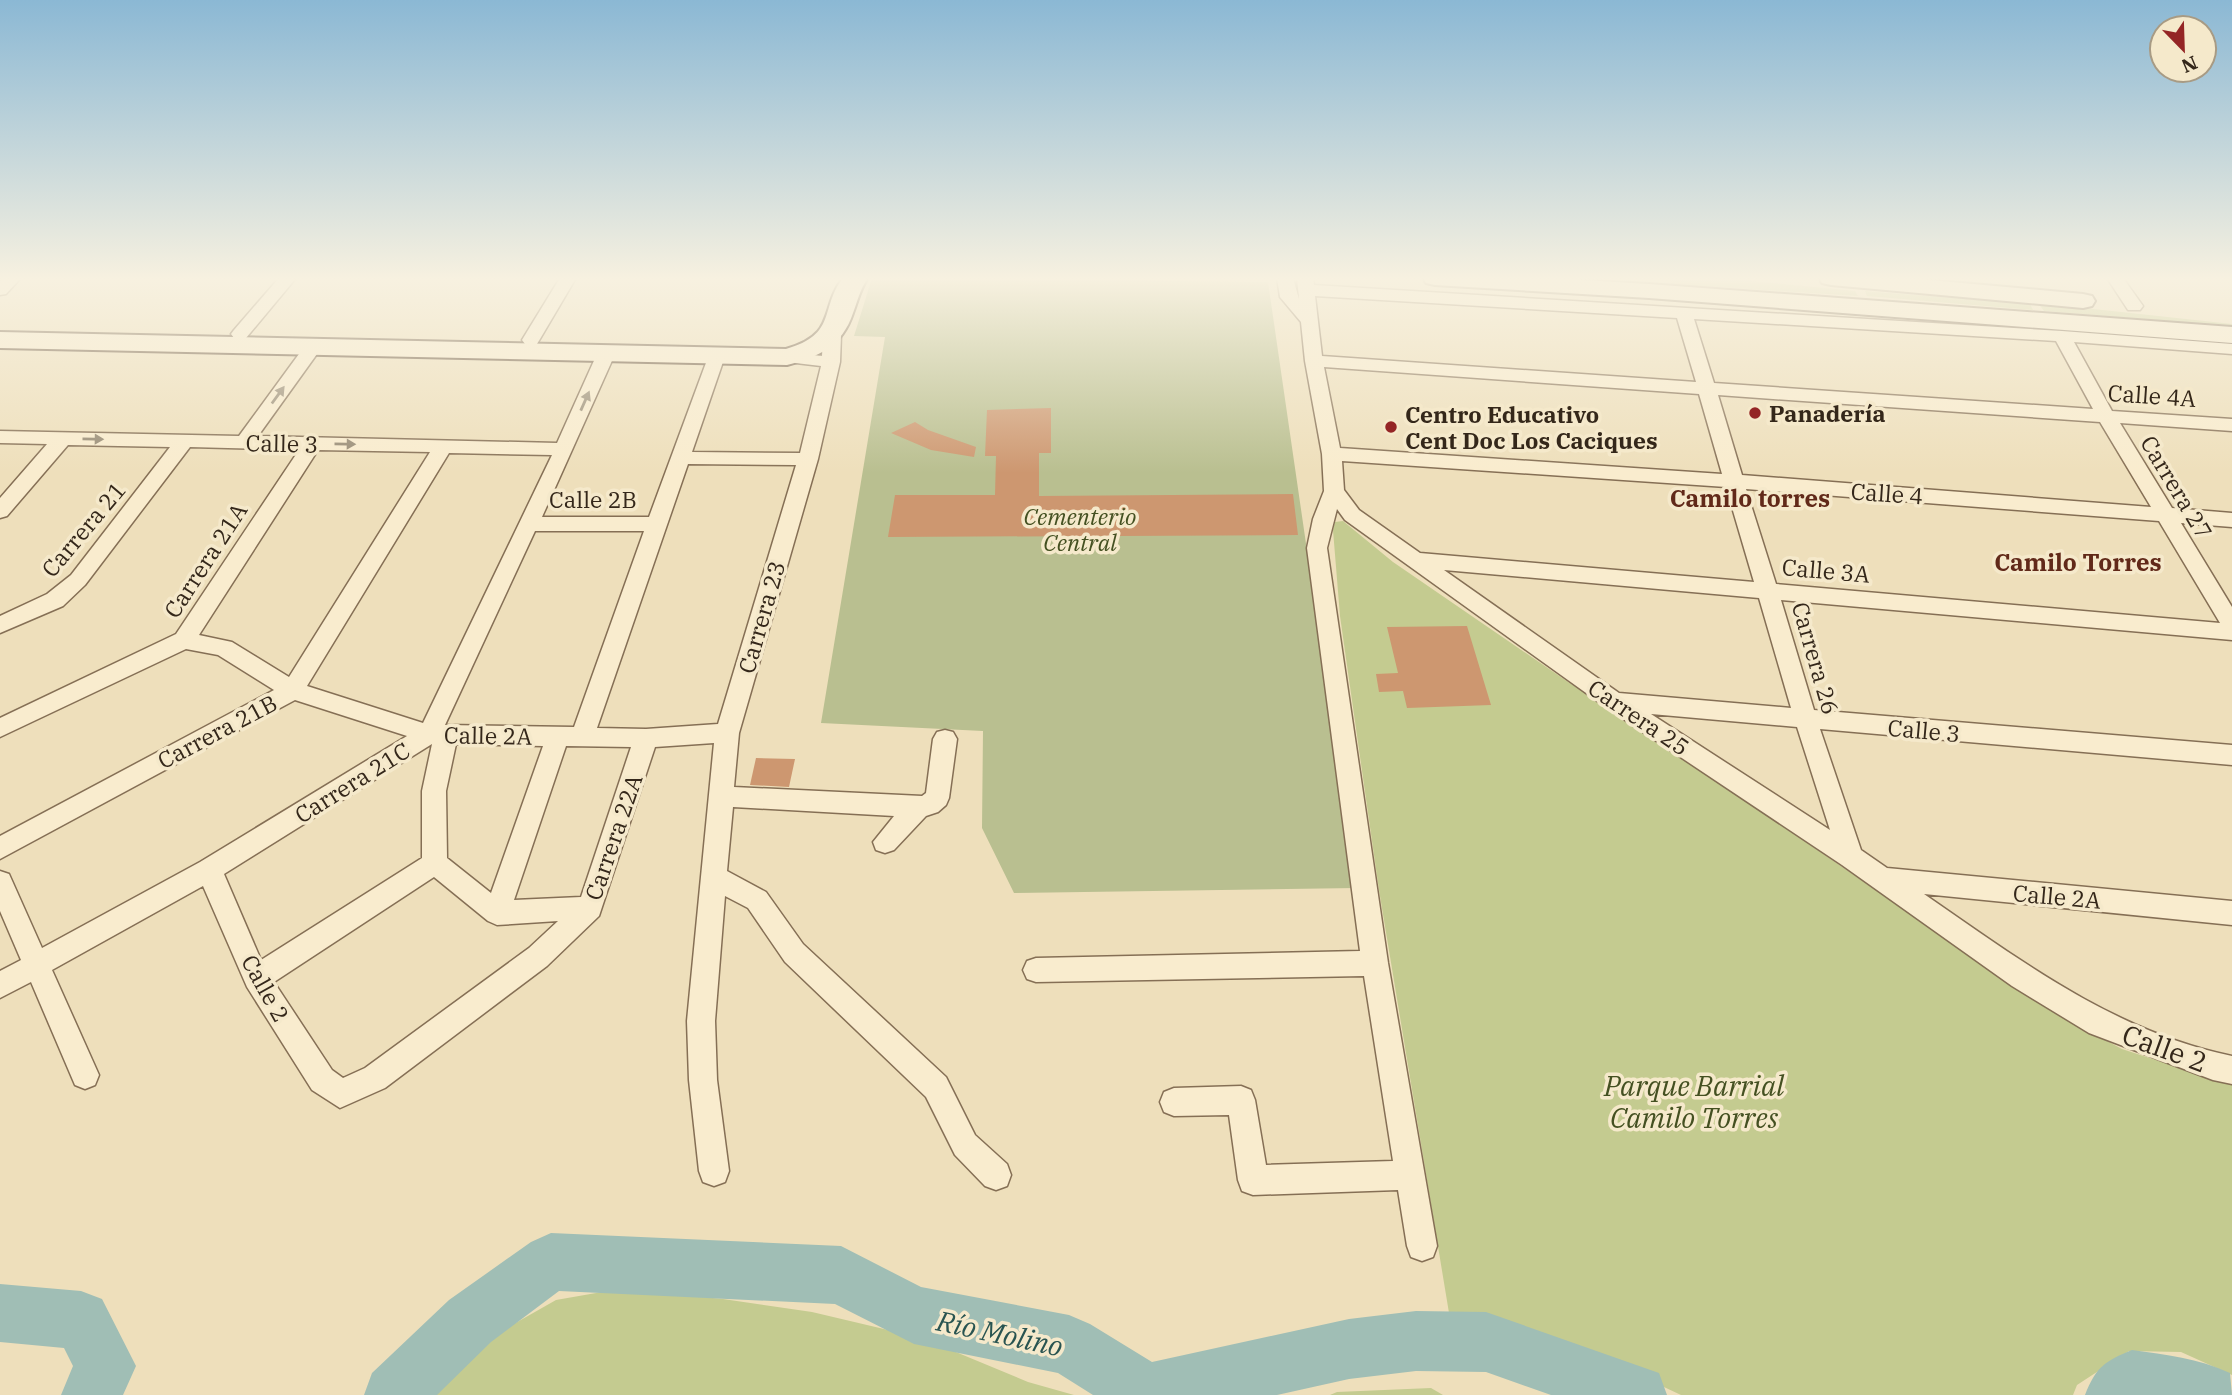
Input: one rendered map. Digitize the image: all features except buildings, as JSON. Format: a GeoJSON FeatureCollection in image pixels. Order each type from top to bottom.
{"type":"FeatureCollection","features":[{"type":"Feature","properties":{"kind":"main road"},"geometry":{"type":"LineString","coordinates":[[139,343],[716,356],[814,348],[821,343]]}},
{"type":"Feature","properties":{"kind":"main road"},"geometry":{"type":"LineString","coordinates":[[425,350],[457,343]]}},
{"type":"Feature","properties":{"kind":"main road"},"geometry":{"type":"LineString","coordinates":[[715,343],[768,344],[792,349]]}},
{"type":"Feature","properties":{"kind":"main road"},"geometry":{"type":"LineString","coordinates":[[792,349],[799,343]]}},
{"type":"Feature","properties":{"kind":"street","name":"Carrera 23"},"geometry":{"type":"LineString","coordinates":[[714,1171],[702,1080],[701,1021],[727,733],[808,459],[831,362],[832,343]]}},
{"type":"Feature","properties":{"kind":"street"},"geometry":{"type":"LineString","coordinates":[[1312,343],[1332,454],[1334,491],[1323,519],[1317,548],[1375,962],[1422,1246]]}},
{"type":"Feature","properties":{"kind":"street","name":"Carrera 26"},"geometry":{"type":"LineString","coordinates":[[1693,343],[1770,591],[1806,720],[1851,857]]}},
{"type":"Feature","properties":{"kind":"street","name":"Carrera 27"},"geometry":{"type":"LineString","coordinates":[[2066,343],[2106,416],[2232,625]]}},
{"type":"Feature","properties":{"kind":"street"},"geometry":{"type":"LineString","coordinates":[[2155,343],[2232,349]]}},
{"type":"Feature","properties":{"kind":"street"},"geometry":{"type":"LineString","coordinates":[[244,442],[313,347]]}},
{"type":"Feature","properties":{"kind":"street"},"geometry":{"type":"LineString","coordinates":[[792,349],[831,362]]}},
{"type":"Feature","properties":{"kind":"street","name":"Carrera 21C"},"geometry":{"type":"LineString","coordinates":[[0,985],[209,870],[438,734],[528,524],[606,354]]}},
{"type":"Feature","properties":{"kind":"street"},"geometry":{"type":"LineString","coordinates":[[497,913],[657,524],[716,356]]}},
{"type":"Feature","properties":{"kind":"street","name":"Calle 4A"},"geometry":{"type":"LineString","coordinates":[[1314,361],[2232,425]]}},
{"type":"Feature","properties":{"kind":"street","name":"Calle 3"},"geometry":{"type":"LineString","coordinates":[[0,437],[564,449]]}},
{"type":"Feature","properties":{"kind":"street"},"geometry":{"type":"LineString","coordinates":[[0,511],[62,439]]}},
{"type":"Feature","properties":{"kind":"street","name":"Carrera 21"},"geometry":{"type":"LineString","coordinates":[[0,625],[55,600],[78,580],[184,442]]}},
{"type":"Feature","properties":{"kind":"street","name":"Carrera 21A"},"geometry":{"type":"LineString","coordinates":[[0,728],[184,640],[313,443]]}},
{"type":"Feature","properties":{"kind":"street","name":"Carrera 21B"},"geometry":{"type":"LineString","coordinates":[[0,848],[293,690],[444,446]]}},
{"type":"Feature","properties":{"kind":"street","name":"Calle 4"},"geometry":{"type":"LineString","coordinates":[[1332,454],[1735,481],[2232,520]]}},
{"type":"Feature","properties":{"kind":"street"},"geometry":{"type":"LineString","coordinates":[[680,458],[808,459]]}},
{"type":"Feature","properties":{"kind":"street","name":"Carrera 25"},"geometry":{"type":"LineString","coordinates":[[1334,491],[1352,515],[1615,702],[1851,857],[2021,977],[2099,1024]]}},
{"type":"Feature","properties":{"kind":"street","name":"Calle 2B"},"geometry":{"type":"LineString","coordinates":[[528,524],[657,524]]}},
{"type":"Feature","properties":{"kind":"street","name":"Calle 3A"},"geometry":{"type":"LineString","coordinates":[[1415,560],[2232,632]]}},
{"type":"Feature","properties":{"kind":"street","name":"Calle 2A"},"geometry":{"type":"LineString","coordinates":[[184,640],[224,648],[293,690],[438,734],[646,738],[727,733]]}},
{"type":"Feature","properties":{"kind":"street","name":"Calle 3"},"geometry":{"type":"LineString","coordinates":[[1615,702],[2232,755]]}},
{"type":"Feature","properties":{"kind":"street"},"geometry":{"type":"LineString","coordinates":[[435,863],[434,791],[438,734]]}},
{"type":"Feature","properties":{"kind":"street","name":"Carrera 22A"},"geometry":{"type":"LineString","coordinates":[[340,1094],[376,1078],[538,957],[590,908],[646,738]]}},
{"type":"Feature","properties":{"kind":"street"},"geometry":{"type":"LineString","coordinates":[[722,796],[919,807],[929,805],[937,798],[945,739]]}},
{"type":"Feature","properties":{"kind":"street"},"geometry":{"type":"LineString","coordinates":[[885,842],[919,807]]}},
{"type":"Feature","properties":{"kind":"street"},"geometry":{"type":"LineString","coordinates":[[435,863],[497,913],[590,908]]}},
{"type":"Feature","properties":{"kind":"street"},"geometry":{"type":"LineString","coordinates":[[256,978],[435,863]]}},
{"type":"Feature","properties":{"kind":"street","name":"Calle 2"},"geometry":{"type":"LineString","coordinates":[[209,870],[256,978],[322,1080],[340,1094]]}},
{"type":"Feature","properties":{"kind":"street"},"geometry":{"type":"LineString","coordinates":[[713,876],[757,900],[794,953],[936,1087],[965,1144],[996,1175]]}},
{"type":"Feature","properties":{"kind":"street","name":"Calle 2A"},"geometry":{"type":"LineString","coordinates":[[1882,879],[2232,913]]}},
{"type":"Feature","properties":{"kind":"street"},"geometry":{"type":"LineString","coordinates":[[0,883],[85,1075]]}},
{"type":"Feature","properties":{"kind":"street"},"geometry":{"type":"LineString","coordinates":[[1036,970],[1375,962]]}},
{"type":"Feature","properties":{"kind":"street","name":"Calle 2"},"geometry":{"type":"LineString","coordinates":[[2099,1024],[2213,1066],[2232,1070]]}},
{"type":"Feature","properties":{"kind":"street"},"geometry":{"type":"LineString","coordinates":[[1174,1102],[1241,1100],[1253,1180],[1410,1175]]}},
{"type":"Feature","properties":{"kind":"green space","name":"Cementerio Central"},"geometry":{"type":"Polygon","coordinates":[[[884,343],[1277,343],[1356,888],[1014,893],[982,828],[983,731],[821,723],[884,343]]]}},
{"type":"Feature","properties":{"kind":"green space","name":"Parque Barrial Camilo Torres"},"geometry":{"type":"Polygon","coordinates":[[[1343,521],[1393,562],[2057,1014],[2122,1049],[2208,1077],[2232,1082],[2232,1375],[2181,1352],[2129,1351],[2077,1385],[2073,1395],[1681,1395],[1632,1372],[1518,1336],[1451,1325],[1379,890],[1340,616],[1333,530],[1335,522],[1343,521]]]}},
{"type":"Feature","properties":{"kind":"green space"},"geometry":{"type":"Polygon","coordinates":[[[619,1289],[723,1299],[812,1312],[922,1338],[1028,1382],[1074,1395],[425,1395],[482,1342],[556,1300],[619,1289]]]}},
{"type":"Feature","properties":{"kind":"green space"},"geometry":{"type":"Polygon","coordinates":[[[1431,1388],[1443,1395],[1330,1395],[1337,1392],[1431,1388]]]}},
{"type":"Feature","properties":{"kind":"waterway","name":"Río Molino"},"geometry":{"type":"LineString","coordinates":[[394,1395],[470,1321],[551,1262],[841,1275],[914,1315],[1069,1345],[1147,1394],[1349,1349],[1416,1341],[1486,1342],[1637,1395]]}},
{"type":"Feature","properties":{"kind":"waterway","name":"Río Molino"},"geometry":{"type":"LineString","coordinates":[[0,1313],[81,1320],[106,1366],[91,1395]]}},
{"type":"Feature","properties":{"kind":"waterway","name":"Río Molino"},"geometry":{"type":"LineString","coordinates":[[2115,1395],[2132,1380],[2198,1390],[2208,1395]]}},
{"type":"Feature","properties":{"kind":"place","name":"Panadería"},"geometry":{"type":"Point","coordinates":[1755,413]}},
{"type":"Feature","properties":{"kind":"place","name":"Centro Educativo Cent Doc Los Caciques"},"geometry":{"type":"Point","coordinates":[1391,427]}},
{"type":"Feature","properties":{"kind":"district","name":"Camilo torres"},"geometry":{"type":"Point","coordinates":[1750,498]}},
{"type":"Feature","properties":{"kind":"district","name":"Camilo Torres"},"geometry":{"type":"Point","coordinates":[2078,562]}}]}
